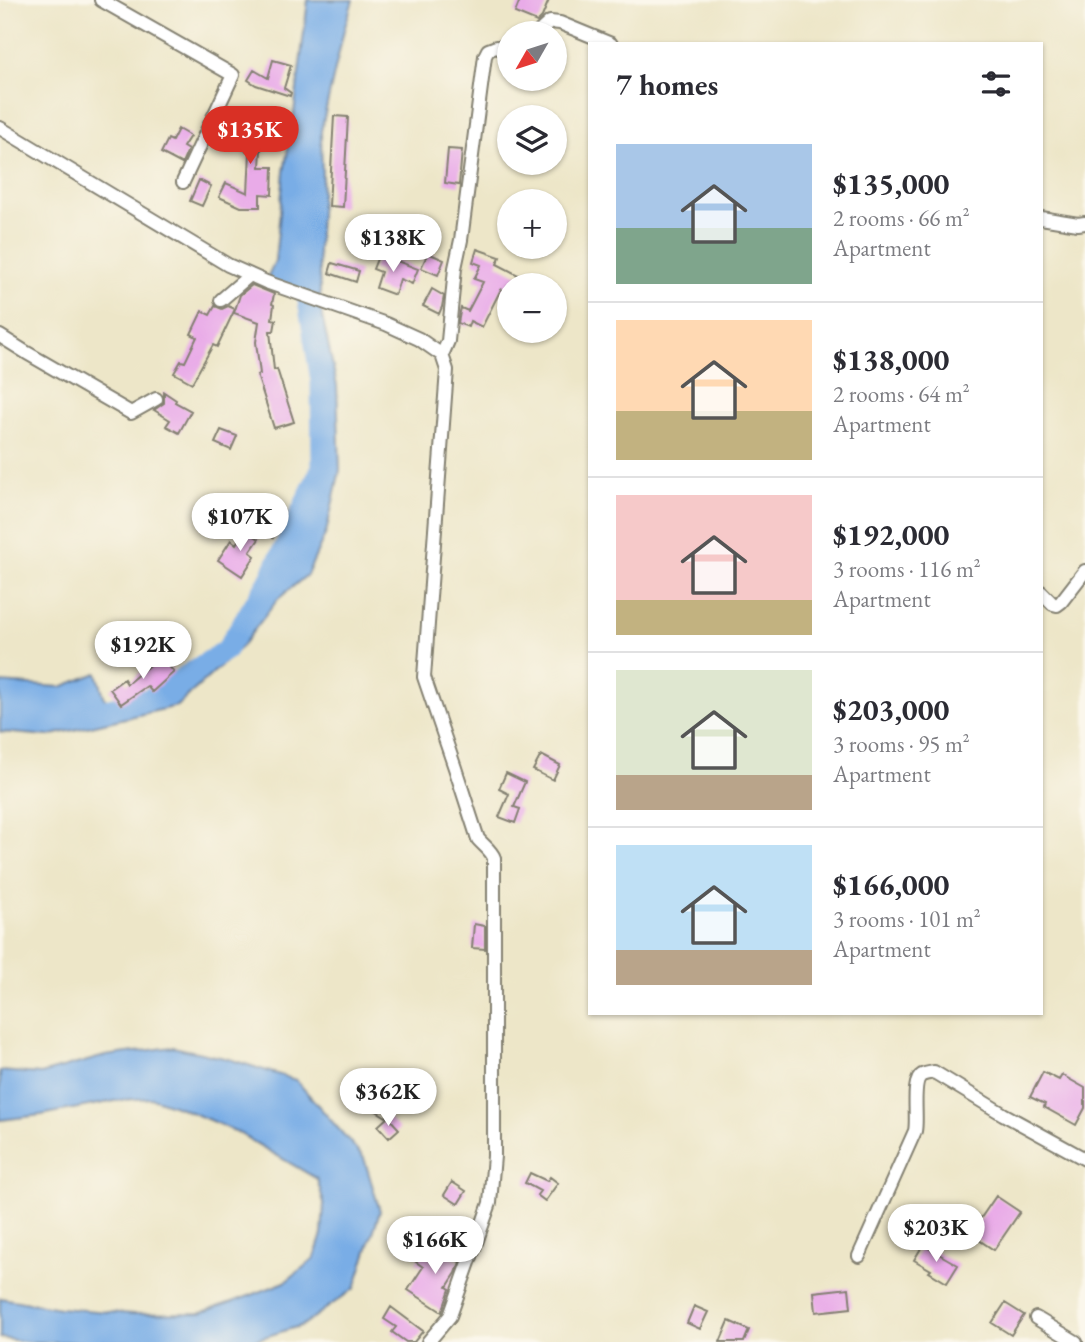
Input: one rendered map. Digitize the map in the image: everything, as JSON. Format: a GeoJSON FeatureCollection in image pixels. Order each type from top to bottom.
{"type":"FeatureCollection","features":[{"type":"Feature","properties":{"kind":"street"},"geometry":{"type":"LineString","coordinates":[[101,0],[233,75],[183,182]]}},
{"type":"Feature","properties":{"kind":"street"},"geometry":{"type":"LineString","coordinates":[[567,26],[606,42]]}},
{"type":"Feature","properties":{"kind":"street"},"geometry":{"type":"LineString","coordinates":[[442,355],[448,341],[455,268],[485,55],[488,50],[497,47]]}},
{"type":"Feature","properties":{"kind":"street"},"geometry":{"type":"LineString","coordinates":[[0,128],[228,265],[266,282],[386,324],[419,339],[442,355],[447,370],[424,677],[478,839],[492,852],[494,858],[494,1156],[490,1203],[450,1316],[428,1342]]}},
{"type":"Feature","properties":{"kind":"street"},"geometry":{"type":"LineString","coordinates":[[1043,219],[1085,223]]}},
{"type":"Feature","properties":{"kind":"street"},"geometry":{"type":"LineString","coordinates":[[221,300],[250,275]]}},
{"type":"Feature","properties":{"kind":"street"},"geometry":{"type":"LineString","coordinates":[[0,336],[131,412],[156,398]]}},
{"type":"Feature","properties":{"kind":"street"},"geometry":{"type":"LineString","coordinates":[[1043,594],[1057,605],[1085,571]]}},
{"type":"Feature","properties":{"kind":"street"},"geometry":{"type":"LineString","coordinates":[[859,1256],[915,1131],[915,1088],[922,1075],[934,1072],[1085,1159]]}},
{"type":"Feature","properties":{"kind":"street"},"geometry":{"type":"LineString","coordinates":[[1036,1318],[1076,1342]]}},
{"type":"Feature","properties":{"kind":"water"},"geometry":{"type":"Polygon","coordinates":[[[308,0],[353,0],[321,131],[322,178],[318,250],[321,311],[337,386],[340,470],[326,533],[307,575],[278,599],[241,647],[177,706],[48,736],[0,732],[0,683],[61,687],[97,673],[108,709],[149,699],[226,650],[269,580],[322,467],[321,381],[306,290],[268,287],[268,276],[275,261],[284,172],[308,0]]]}},
{"type":"Feature","properties":{"kind":"water"},"geometry":{"type":"Polygon","coordinates":[[[173,1047],[229,1059],[296,1080],[364,1158],[380,1211],[355,1288],[303,1325],[248,1342],[28,1342],[0,1338],[0,1298],[60,1308],[133,1314],[200,1313],[285,1282],[314,1259],[322,1234],[324,1203],[317,1179],[235,1131],[152,1098],[120,1100],[0,1120],[0,1071],[41,1074],[105,1056],[173,1047]]]}},
{"type":"Feature","properties":{"kind":"building"},"geometry":{"type":"Polygon","coordinates":[[[520,0],[549,0],[538,21],[515,13],[520,0]]]}},
{"type":"Feature","properties":{"kind":"building"},"geometry":{"type":"Polygon","coordinates":[[[273,60],[291,65],[284,88],[291,93],[290,96],[248,80],[254,70],[268,78],[273,60]]]}},
{"type":"Feature","properties":{"kind":"building"},"geometry":{"type":"Polygon","coordinates":[[[334,116],[348,117],[343,207],[329,206],[334,116]]]}},
{"type":"Feature","properties":{"kind":"building"},"geometry":{"type":"Polygon","coordinates":[[[235,119],[269,132],[261,150],[260,167],[273,167],[272,195],[260,194],[260,207],[241,207],[219,197],[226,183],[248,193],[250,152],[226,143],[235,119]]]}},
{"type":"Feature","properties":{"kind":"building"},"geometry":{"type":"Polygon","coordinates":[[[178,129],[190,136],[183,147],[188,150],[182,164],[161,153],[168,139],[172,141],[178,129]]]}},
{"type":"Feature","properties":{"kind":"building"},"geometry":{"type":"Polygon","coordinates":[[[448,149],[462,150],[459,185],[445,183],[448,149]]]}},
{"type":"Feature","properties":{"kind":"building"},"geometry":{"type":"Polygon","coordinates":[[[199,180],[211,186],[202,206],[190,201],[199,180]]]}},
{"type":"Feature","properties":{"kind":"building"},"geometry":{"type":"Polygon","coordinates":[[[477,249],[497,256],[499,259],[497,264],[514,273],[497,273],[497,297],[482,327],[470,321],[468,327],[458,323],[461,308],[468,311],[483,282],[474,279],[481,265],[473,262],[477,249]]]}},
{"type":"Feature","properties":{"kind":"building"},"geometry":{"type":"Polygon","coordinates":[[[428,253],[444,260],[438,275],[421,268],[428,253]]]}},
{"type":"Feature","properties":{"kind":"building"},"geometry":{"type":"Polygon","coordinates":[[[379,254],[418,269],[412,284],[400,279],[395,295],[376,288],[381,272],[373,269],[379,254]]]}},
{"type":"Feature","properties":{"kind":"building"},"geometry":{"type":"Polygon","coordinates":[[[332,263],[359,271],[356,282],[329,273],[332,263]]]}},
{"type":"Feature","properties":{"kind":"building"},"geometry":{"type":"Polygon","coordinates":[[[252,285],[274,294],[272,319],[276,320],[274,331],[270,331],[274,370],[277,369],[294,422],[274,428],[257,375],[260,374],[256,342],[259,322],[234,313],[240,295],[252,285]]]}},
{"type":"Feature","properties":{"kind":"building"},"geometry":{"type":"Polygon","coordinates":[[[432,289],[444,296],[439,314],[423,306],[432,289]]]}},
{"type":"Feature","properties":{"kind":"building"},"geometry":{"type":"Polygon","coordinates":[[[215,306],[235,309],[217,347],[213,345],[192,383],[174,373],[181,361],[185,362],[197,337],[191,334],[202,311],[210,315],[215,306]]]}},
{"type":"Feature","properties":{"kind":"building"},"geometry":{"type":"Polygon","coordinates":[[[164,392],[191,411],[179,433],[166,426],[170,420],[154,410],[164,403],[164,392]]]}},
{"type":"Feature","properties":{"kind":"building"},"geometry":{"type":"Polygon","coordinates":[[[221,430],[237,436],[231,450],[215,443],[221,430]]]}},
{"type":"Feature","properties":{"kind":"building"},"geometry":{"type":"Polygon","coordinates":[[[270,516],[282,524],[273,538],[261,530],[270,516]]]}},
{"type":"Feature","properties":{"kind":"building"},"geometry":{"type":"Polygon","coordinates":[[[245,530],[259,539],[250,552],[255,556],[242,576],[218,560],[231,540],[236,544],[245,530]]]}},
{"type":"Feature","properties":{"kind":"building"},"geometry":{"type":"Polygon","coordinates":[[[159,631],[171,642],[161,653],[149,642],[159,631]]]}},
{"type":"Feature","properties":{"kind":"building"},"geometry":{"type":"Polygon","coordinates":[[[160,656],[174,672],[152,692],[147,686],[121,704],[110,689],[124,679],[127,684],[160,656]]]}},
{"type":"Feature","properties":{"kind":"building"},"geometry":{"type":"Polygon","coordinates":[[[541,755],[560,765],[553,780],[533,770],[541,755]]]}},
{"type":"Feature","properties":{"kind":"building"},"geometry":{"type":"Polygon","coordinates":[[[506,773],[525,782],[514,807],[520,809],[515,823],[499,817],[509,794],[499,789],[506,773]]]}},
{"type":"Feature","properties":{"kind":"building"},"geometry":{"type":"Polygon","coordinates":[[[474,924],[485,926],[485,949],[472,948],[474,924]]]}},
{"type":"Feature","properties":{"kind":"building"},"geometry":{"type":"Polygon","coordinates":[[[1043,1072],[1059,1080],[1062,1075],[1085,1088],[1085,1108],[1076,1125],[1030,1097],[1043,1072]]]}},
{"type":"Feature","properties":{"kind":"building"},"geometry":{"type":"Polygon","coordinates":[[[386,1082],[402,1092],[386,1117],[370,1107],[386,1082]]]}},
{"type":"Feature","properties":{"kind":"building"},"geometry":{"type":"Polygon","coordinates":[[[388,1117],[399,1129],[389,1138],[378,1126],[388,1117]]]}},
{"type":"Feature","properties":{"kind":"building"},"geometry":{"type":"Polygon","coordinates":[[[530,1173],[547,1181],[550,1177],[558,1183],[545,1201],[537,1195],[540,1191],[525,1183],[530,1173]]]}},
{"type":"Feature","properties":{"kind":"building"},"geometry":{"type":"Polygon","coordinates":[[[452,1182],[466,1191],[458,1204],[444,1195],[452,1182]]]}},
{"type":"Feature","properties":{"kind":"building"},"geometry":{"type":"Polygon","coordinates":[[[996,1196],[1020,1212],[994,1250],[970,1234],[996,1196]]]}},
{"type":"Feature","properties":{"kind":"building"},"geometry":{"type":"Polygon","coordinates":[[[429,1241],[460,1262],[447,1287],[450,1289],[442,1312],[408,1290],[423,1267],[416,1262],[429,1241]]]}},
{"type":"Feature","properties":{"kind":"building"},"geometry":{"type":"Polygon","coordinates":[[[923,1245],[958,1265],[947,1283],[914,1260],[923,1245]]]}},
{"type":"Feature","properties":{"kind":"building"},"geometry":{"type":"Polygon","coordinates":[[[849,1288],[851,1308],[816,1312],[814,1292],[849,1288]]]}},
{"type":"Feature","properties":{"kind":"building"},"geometry":{"type":"Polygon","coordinates":[[[1005,1303],[1024,1315],[1011,1335],[992,1323],[1005,1303]]]}},
{"type":"Feature","properties":{"kind":"building"},"geometry":{"type":"Polygon","coordinates":[[[694,1306],[708,1312],[700,1329],[687,1323],[694,1306]]]}},
{"type":"Feature","properties":{"kind":"building"},"geometry":{"type":"Polygon","coordinates":[[[391,1307],[423,1331],[414,1342],[406,1342],[392,1332],[396,1327],[384,1319],[391,1307]]]}},
{"type":"Feature","properties":{"kind":"building"},"geometry":{"type":"Polygon","coordinates":[[[729,1321],[749,1330],[744,1342],[720,1342],[729,1321]]]}},
{"type":"Feature","properties":{"kind":"waterway"},"geometry":{"type":"LineString","coordinates":[[82,716],[149,699],[226,650],[269,580],[322,467],[321,381],[304,276]]}}]}
